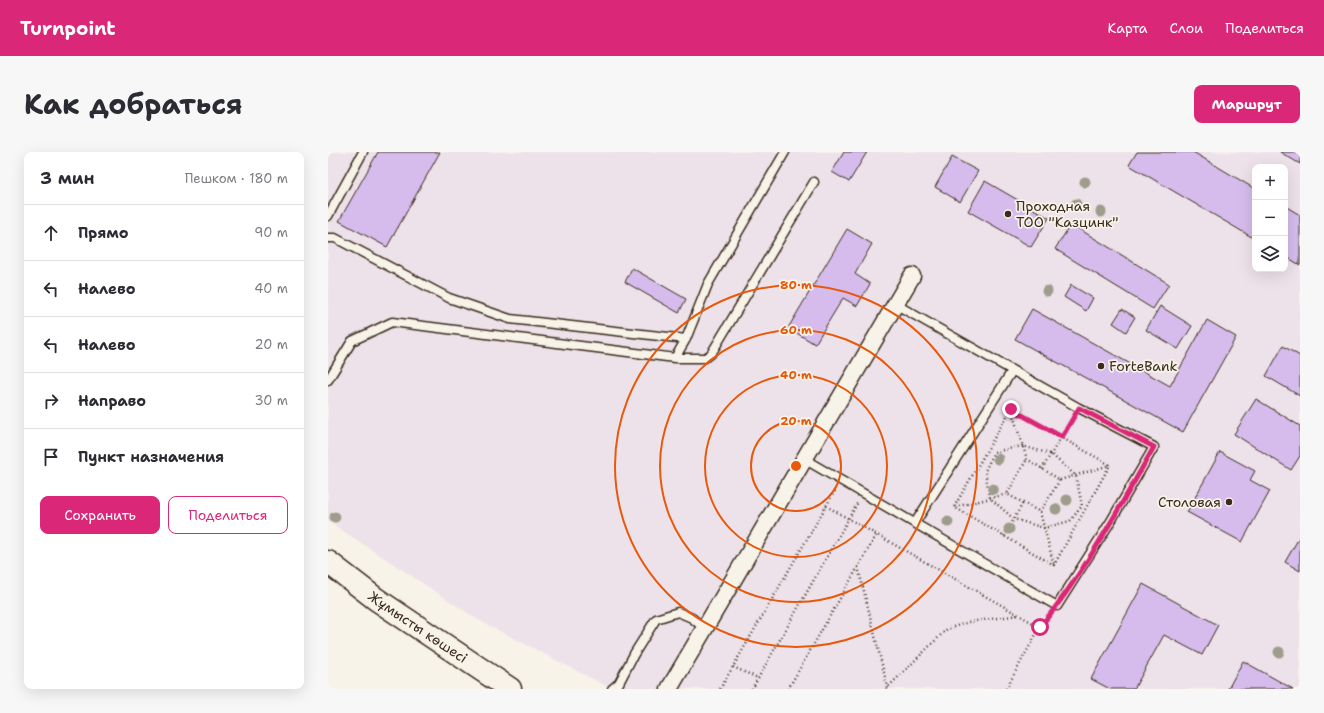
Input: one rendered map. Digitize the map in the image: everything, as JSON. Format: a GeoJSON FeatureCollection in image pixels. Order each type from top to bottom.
{"type":"FeatureCollection","features":[{"type":"Feature","properties":{"kind":"main road","name":"Жұмысты көшесі"},"geometry":{"type":"LineString","coordinates":[[328,562],[376,599],[510,689]]}},
{"type":"Feature","properties":{"kind":"street"},"geometry":{"type":"LineString","coordinates":[[669,689],[912,276]]}},
{"type":"Feature","properties":{"kind":"lane"},"geometry":{"type":"LineString","coordinates":[[328,216],[363,152]]}},
{"type":"Feature","properties":{"kind":"lane"},"geometry":{"type":"LineString","coordinates":[[675,358],[686,339],[708,284],[785,152]]}},
{"type":"Feature","properties":{"kind":"lane"},"geometry":{"type":"LineString","coordinates":[[328,380],[352,341],[392,322],[675,358],[705,358],[711,354],[814,182]]}},
{"type":"Feature","properties":{"kind":"lane"},"geometry":{"type":"LineString","coordinates":[[328,238],[335,238],[449,298],[510,319],[686,339]]}},
{"type":"Feature","properties":{"kind":"lane"},"geometry":{"type":"LineString","coordinates":[[804,459],[1057,606],[1111,521],[1154,447],[1079,408],[895,304]]}},
{"type":"Feature","properties":{"kind":"lane"},"geometry":{"type":"LineString","coordinates":[[915,523],[1012,371]]}},
{"type":"Feature","properties":{"kind":"lane"},"geometry":{"type":"LineString","coordinates":[[612,689],[619,683],[634,654],[656,619],[678,612],[692,618],[705,629]]}},
{"type":"Feature","properties":{"kind":"path"},"geometry":{"type":"LineString","coordinates":[[1042,469],[1079,408]]}},
{"type":"Feature","properties":{"kind":"path"},"geometry":{"type":"LineString","coordinates":[[1011,409],[1110,465]]}},
{"type":"Feature","properties":{"kind":"path"},"geometry":{"type":"LineString","coordinates":[[1011,409],[1027,459],[1060,480]]}},
{"type":"Feature","properties":{"kind":"path"},"geometry":{"type":"LineString","coordinates":[[954,507],[1011,409]]}},
{"type":"Feature","properties":{"kind":"path"},"geometry":{"type":"LineString","coordinates":[[1022,446],[1051,454],[1076,476],[1082,506],[1070,521],[1044,528],[1014,519],[990,498],[985,471],[994,452],[1022,446]]}},
{"type":"Feature","properties":{"kind":"path"},"geometry":{"type":"LineString","coordinates":[[1007,494],[1027,459]]}},
{"type":"Feature","properties":{"kind":"path"},"geometry":{"type":"LineString","coordinates":[[1054,565],[1040,512],[1060,480],[1110,465]]}},
{"type":"Feature","properties":{"kind":"path"},"geometry":{"type":"LineString","coordinates":[[1054,565],[1110,465]]}},
{"type":"Feature","properties":{"kind":"path"},"geometry":{"type":"LineString","coordinates":[[720,689],[842,480]]}},
{"type":"Feature","properties":{"kind":"path"},"geometry":{"type":"LineString","coordinates":[[752,689],[863,493]]}},
{"type":"Feature","properties":{"kind":"path"},"geometry":{"type":"LineString","coordinates":[[954,507],[1007,494],[1040,512]]}},
{"type":"Feature","properties":{"kind":"path"},"geometry":{"type":"LineString","coordinates":[[1004,536],[1023,503]]}},
{"type":"Feature","properties":{"kind":"path"},"geometry":{"type":"LineString","coordinates":[[826,506],[1040,627]]}},
{"type":"Feature","properties":{"kind":"path"},"geometry":{"type":"LineString","coordinates":[[954,507],[1054,565]]}},
{"type":"Feature","properties":{"kind":"path"},"geometry":{"type":"LineString","coordinates":[[788,689],[877,534]]}},
{"type":"Feature","properties":{"kind":"path"},"geometry":{"type":"LineString","coordinates":[[858,566],[887,688]]}},
{"type":"Feature","properties":{"kind":"path"},"geometry":{"type":"LineString","coordinates":[[1006,689],[1040,627],[1057,606]]}},
{"type":"Feature","properties":{"kind":"path"},"geometry":{"type":"LineString","coordinates":[[887,688],[947,629],[969,622],[1019,615]]}},
{"type":"Feature","properties":{"kind":"path"},"geometry":{"type":"LineString","coordinates":[[733,667],[758,678]]}},
{"type":"Feature","properties":{"kind":"shaded area"},"geometry":{"type":"Polygon","coordinates":[[[328,152],[1300,152],[1300,689],[612,689],[480,621],[328,521],[328,152]]]}},
{"type":"Feature","properties":{"kind":"building"},"geometry":{"type":"Polygon","coordinates":[[[378,152],[440,152],[387,247],[339,221],[378,152]]]}},
{"type":"Feature","properties":{"kind":"building"},"geometry":{"type":"Polygon","coordinates":[[[844,152],[867,152],[849,182],[832,172],[844,152]]]}},
{"type":"Feature","properties":{"kind":"building"},"geometry":{"type":"Polygon","coordinates":[[[1137,152],[1193,152],[1252,187],[1252,237],[1129,165],[1137,152]]]}},
{"type":"Feature","properties":{"kind":"building"},"geometry":{"type":"Polygon","coordinates":[[[1280,152],[1300,152],[1300,164],[1280,152]]]}},
{"type":"Feature","properties":{"kind":"building"},"geometry":{"type":"Polygon","coordinates":[[[952,157],[978,171],[960,202],[935,187],[952,157]]]}},
{"type":"Feature","properties":{"kind":"building","name":"Проходная ТОО \"Казцинк\""},"geometry":{"type":"Polygon","coordinates":[[[985,181],[1049,218],[1031,247],[968,211],[985,181]]]}},
{"type":"Feature","properties":{"kind":"building"},"geometry":{"type":"Polygon","coordinates":[[[1288,208],[1300,215],[1300,265],[1288,258],[1288,208]]]}},
{"type":"Feature","properties":{"kind":"building"},"geometry":{"type":"Polygon","coordinates":[[[1071,224],[1169,284],[1153,309],[1055,249],[1071,224]]]}},
{"type":"Feature","properties":{"kind":"building"},"geometry":{"type":"Polygon","coordinates":[[[847,229],[872,244],[855,274],[870,284],[857,306],[843,298],[815,344],[788,328],[847,229]]]}},
{"type":"Feature","properties":{"kind":"building"},"geometry":{"type":"Polygon","coordinates":[[[632,268],[686,299],[679,313],[625,282],[632,268]]]}},
{"type":"Feature","properties":{"kind":"building"},"geometry":{"type":"Polygon","coordinates":[[[1071,285],[1093,298],[1086,311],[1064,297],[1071,285]]]}},
{"type":"Feature","properties":{"kind":"building"},"geometry":{"type":"Polygon","coordinates":[[[1160,306],[1192,326],[1178,349],[1146,330],[1160,306]]]}},
{"type":"Feature","properties":{"kind":"building"},"geometry":{"type":"Polygon","coordinates":[[[1032,309],[1170,386],[1207,320],[1236,337],[1183,432],[1015,339],[1032,309]]]}},
{"type":"Feature","properties":{"kind":"building"},"geometry":{"type":"Polygon","coordinates":[[[1122,309],[1135,317],[1126,332],[1113,323],[1122,309]]]}},
{"type":"Feature","properties":{"kind":"building"},"geometry":{"type":"Polygon","coordinates":[[[1283,346],[1300,356],[1300,396],[1266,376],[1283,346]]]}},
{"type":"Feature","properties":{"kind":"building"},"geometry":{"type":"Polygon","coordinates":[[[1256,399],[1300,426],[1300,456],[1291,470],[1234,434],[1256,399]]]}},
{"type":"Feature","properties":{"kind":"building","name":"Столовая"},"geometry":{"type":"Polygon","coordinates":[[[1220,452],[1255,471],[1250,480],[1270,491],[1242,542],[1187,512],[1220,452]]]}},
{"type":"Feature","properties":{"kind":"building"},"geometry":{"type":"Polygon","coordinates":[[[1300,536],[1300,571],[1285,562],[1300,536]]]}},
{"type":"Feature","properties":{"kind":"building"},"geometry":{"type":"Polygon","coordinates":[[[1143,584],[1218,625],[1202,655],[1164,635],[1134,689],[1110,689],[1091,679],[1143,584]]]}},
{"type":"Feature","properties":{"kind":"building"},"geometry":{"type":"Polygon","coordinates":[[[1243,661],[1293,689],[1228,689],[1243,661]]]}},
{"type":"Feature","properties":{"kind":"place","name":"Проходная ТОО \"Казцинк\""},"geometry":{"type":"Point","coordinates":[1008,214]}},
{"type":"Feature","properties":{"kind":"place","name":"ForteBank"},"geometry":{"type":"Point","coordinates":[1101,366]}},
{"type":"Feature","properties":{"kind":"place","name":"Столовая"},"geometry":{"type":"Point","coordinates":[1229,502]}},
{"type":"Feature","properties":{"kind":"route"},"geometry":{"type":"LineString","coordinates":[[1011,409],[1062,437],[1079,408],[1154,447],[1111,521],[1057,606],[1040,627]]}}]}
